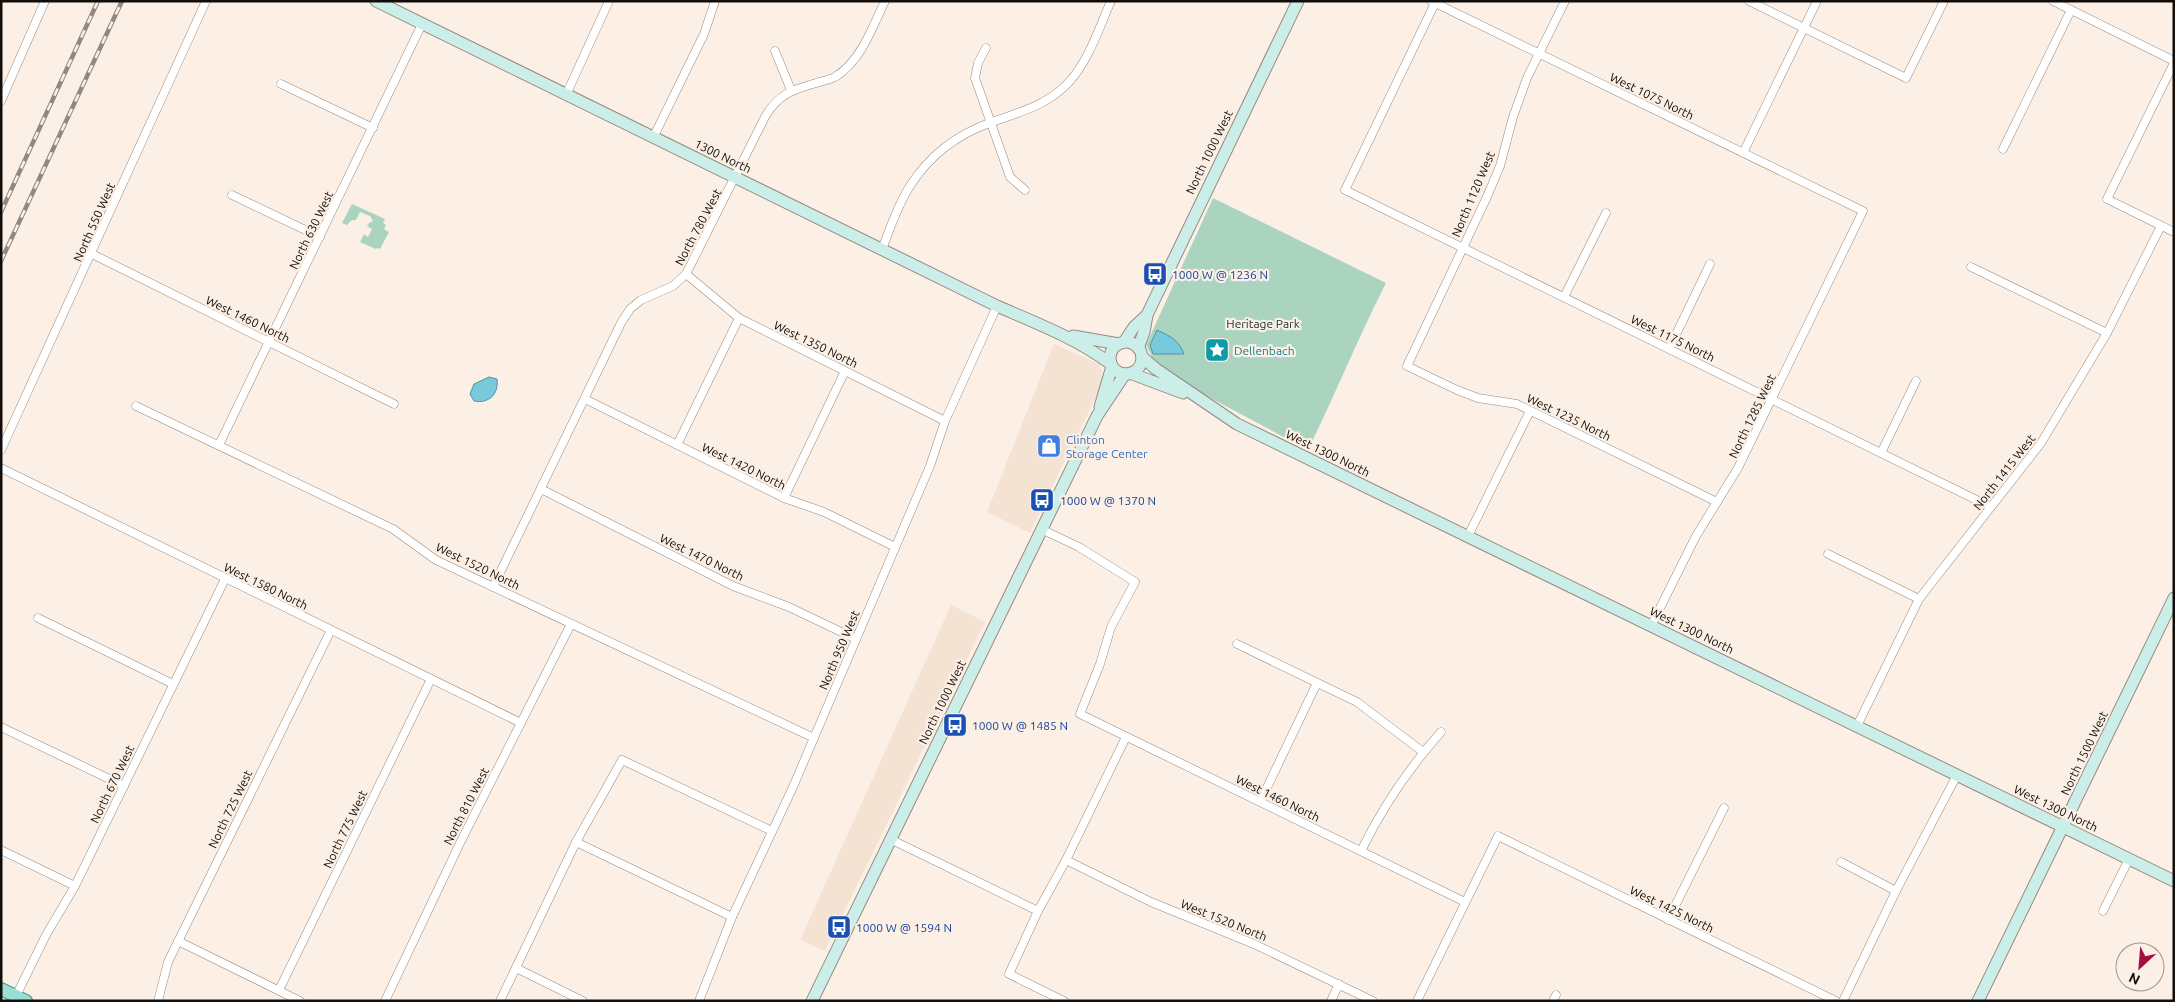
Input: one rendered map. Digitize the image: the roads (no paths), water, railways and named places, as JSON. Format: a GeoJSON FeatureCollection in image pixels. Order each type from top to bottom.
{"type":"FeatureCollection","features":[{"type":"Feature","properties":{"kind":"main road"},"geometry":{"type":"LineString","coordinates":[[1,989],[21,998]]}},
{"type":"Feature","properties":{"kind":"street"},"geometry":{"type":"LineString","coordinates":[[1,101],[45,1]]}},
{"type":"Feature","properties":{"kind":"street","name":"North 550 West"},"geometry":{"type":"LineString","coordinates":[[1,450],[206,1]]}},
{"type":"Feature","properties":{"kind":"street","name":"1300 North"},"geometry":{"type":"LineString","coordinates":[[376,1],[997,306],[1060,333],[1094,351],[1111,365]]}},
{"type":"Feature","properties":{"kind":"street"},"geometry":{"type":"LineString","coordinates":[[566,95],[609,1]]}},
{"type":"Feature","properties":{"kind":"street"},"geometry":{"type":"LineString","coordinates":[[653,138],[704,34],[715,1]]}},
{"type":"Feature","properties":{"kind":"street","name":"North 780 West"},"geometry":{"type":"LineString","coordinates":[[493,587],[621,323],[630,309],[641,300],[673,286],[686,274],[774,102],[791,90],[834,78],[851,64],[864,44],[885,1]]}},
{"type":"Feature","properties":{"kind":"street"},"geometry":{"type":"LineString","coordinates":[[882,249],[908,188],[926,164],[944,147],[965,133],[1050,99],[1069,82],[1087,55],[1111,1]]}},
{"type":"Feature","properties":{"kind":"street","name":"North 1000 West"},"geometry":{"type":"LineString","coordinates":[[1140,353],[1147,315],[1298,1]]}},
{"type":"Feature","properties":{"kind":"street","name":"North 1120 West"},"geometry":{"type":"LineString","coordinates":[[1407,366],[1500,166],[1513,117],[1527,78],[1565,1]]}},
{"type":"Feature","properties":{"kind":"street"},"geometry":{"type":"LineString","coordinates":[[1749,1],[1906,78],[1944,1]]}},
{"type":"Feature","properties":{"kind":"street"},"geometry":{"type":"LineString","coordinates":[[1743,153],[1817,1]]}},
{"type":"Feature","properties":{"kind":"street"},"geometry":{"type":"LineString","coordinates":[[2054,1],[2174,62],[2107,199],[2174,232]]}},
{"type":"Feature","properties":{"kind":"street","name":"West 1075 North"},"geometry":{"type":"LineString","coordinates":[[1433,2],[1863,212]]}},
{"type":"Feature","properties":{"kind":"street","name":"West 1175 North"},"geometry":{"type":"LineString","coordinates":[[1433,2],[1346,190],[1991,508]]}},
{"type":"Feature","properties":{"kind":"street"},"geometry":{"type":"LineString","coordinates":[[2003,149],[2071,10]]}},
{"type":"Feature","properties":{"kind":"street","name":"North 630 West"},"geometry":{"type":"LineString","coordinates":[[219,446],[422,24]]}},
{"type":"Feature","properties":{"kind":"street"},"geometry":{"type":"LineString","coordinates":[[986,48],[978,63],[975,78],[1010,176],[1025,190]]}},
{"type":"Feature","properties":{"kind":"street"},"geometry":{"type":"LineString","coordinates":[[775,51],[791,90]]}},
{"type":"Feature","properties":{"kind":"street"},"geometry":{"type":"LineString","coordinates":[[281,84],[373,128]]}},
{"type":"Feature","properties":{"kind":"street"},"geometry":{"type":"LineString","coordinates":[[232,195],[320,237]]}},
{"type":"Feature","properties":{"kind":"street","name":"North 1285 West"},"geometry":{"type":"LineString","coordinates":[[1651,626],[1696,536],[1738,468],[1863,212]]}},
{"type":"Feature","properties":{"kind":"street"},"geometry":{"type":"LineString","coordinates":[[1564,297],[1606,213]]}},
{"type":"Feature","properties":{"kind":"street","name":"North 1415 West"},"geometry":{"type":"LineString","coordinates":[[1857,726],[1919,599],[2041,444],[2107,333],[2161,226]]}},
{"type":"Feature","properties":{"kind":"street","name":"West 1460 North"},"geometry":{"type":"LineString","coordinates":[[92,254],[394,404]]}},
{"type":"Feature","properties":{"kind":"street"},"geometry":{"type":"LineString","coordinates":[[1669,349],[1710,264]]}},
{"type":"Feature","properties":{"kind":"street"},"geometry":{"type":"LineString","coordinates":[[1970,267],[2107,333]]}},
{"type":"Feature","properties":{"kind":"street","name":"West 1350 North"},"geometry":{"type":"LineString","coordinates":[[686,274],[739,318],[945,421]]}},
{"type":"Feature","properties":{"kind":"street","name":"North 950 West"},"geometry":{"type":"LineString","coordinates":[[699,1001],[732,917],[814,738],[930,466],[945,421],[997,306]]}},
{"type":"Feature","properties":{"kind":"street","name":"North 1000 West"},"geometry":{"type":"LineString","coordinates":[[1121,343],[1147,315]]}},
{"type":"Feature","properties":{"kind":"street"},"geometry":{"type":"LineString","coordinates":[[677,445],[739,318]]}},
{"type":"Feature","properties":{"kind":"street","name":"1300 North"},"geometry":{"type":"LineString","coordinates":[[1060,333],[1121,343]]}},
{"type":"Feature","properties":{"kind":"street"},"geometry":{"type":"LineString","coordinates":[[1129,342],[1140,353],[1139,367],[1128,374],[1119,372],[1111,365],[1111,351],[1121,343],[1129,342]]}},
{"type":"Feature","properties":{"kind":"street","name":"West 1300 North"},"geometry":{"type":"LineString","coordinates":[[1140,353],[1201,400],[1238,424],[2174,881]]}},
{"type":"Feature","properties":{"kind":"street","name":"North 1000 West"},"geometry":{"type":"LineString","coordinates":[[1097,416],[1111,365]]}},
{"type":"Feature","properties":{"kind":"street","name":"West 1235 North"},"geometry":{"type":"LineString","coordinates":[[1407,366],[1478,398],[1516,404],[1530,410],[1717,502]]}},
{"type":"Feature","properties":{"kind":"street"},"geometry":{"type":"LineString","coordinates":[[784,498],[845,371]]}},
{"type":"Feature","properties":{"kind":"street","name":"North 1000 West"},"geometry":{"type":"LineString","coordinates":[[812,1001],[1097,416],[1128,374]]}},
{"type":"Feature","properties":{"kind":"street","name":"West 1300 North"},"geometry":{"type":"LineString","coordinates":[[1128,374],[1201,400]]}},
{"type":"Feature","properties":{"kind":"street"},"geometry":{"type":"LineString","coordinates":[[1881,453],[1916,381]]}},
{"type":"Feature","properties":{"kind":"street","name":"West 1420 North"},"geometry":{"type":"LineString","coordinates":[[585,399],[784,498],[824,512],[895,547]]}},
{"type":"Feature","properties":{"kind":"street","name":"West 1520 North"},"geometry":{"type":"LineString","coordinates":[[136,406],[393,529],[436,560],[814,738]]}},
{"type":"Feature","properties":{"kind":"street"},"geometry":{"type":"LineString","coordinates":[[1468,536],[1530,410]]}},
{"type":"Feature","properties":{"kind":"street","name":"West 1580 North"},"geometry":{"type":"LineString","coordinates":[[1,468],[521,723]]}},
{"type":"Feature","properties":{"kind":"street","name":"West 1470 North"},"geometry":{"type":"LineString","coordinates":[[540,488],[733,586],[789,607],[856,639]]}},
{"type":"Feature","properties":{"kind":"street","name":"West 1460 North"},"geometry":{"type":"LineString","coordinates":[[1041,530],[1079,547],[1135,582],[1112,627],[1100,664],[1080,714],[1466,902]]}},
{"type":"Feature","properties":{"kind":"street"},"geometry":{"type":"LineString","coordinates":[[1828,554],[1919,599]]}},
{"type":"Feature","properties":{"kind":"street","name":"North 670 West"},"geometry":{"type":"LineString","coordinates":[[21,998],[46,935],[75,886],[225,578]]}},
{"type":"Feature","properties":{"kind":"street","name":"North 1500 West"},"geometry":{"type":"LineString","coordinates":[[1978,1001],[2174,598]]}},
{"type":"Feature","properties":{"kind":"street"},"geometry":{"type":"LineString","coordinates":[[38,618],[173,684]]}},
{"type":"Feature","properties":{"kind":"street","name":"North 810 West"},"geometry":{"type":"LineString","coordinates":[[385,1001],[461,841],[571,624]]}},
{"type":"Feature","properties":{"kind":"street","name":"North 725 West"},"geometry":{"type":"LineString","coordinates":[[158,1001],[168,962],[331,630]]}},
{"type":"Feature","properties":{"kind":"street"},"geometry":{"type":"LineString","coordinates":[[1237,644],[1357,702],[1423,752]]}},
{"type":"Feature","properties":{"kind":"street","name":"North 775 West"},"geometry":{"type":"LineString","coordinates":[[279,990],[430,679]]}},
{"type":"Feature","properties":{"kind":"street"},"geometry":{"type":"LineString","coordinates":[[1260,802],[1317,683]]}},
{"type":"Feature","properties":{"kind":"street"},"geometry":{"type":"LineString","coordinates":[[1,727],[124,786]]}},
{"type":"Feature","properties":{"kind":"street"},"geometry":{"type":"LineString","coordinates":[[1361,851],[1388,800],[1423,752],[1441,732]]}},
{"type":"Feature","properties":{"kind":"street"},"geometry":{"type":"LineString","coordinates":[[1064,1001],[1009,974],[1038,911],[1066,860],[1126,737]]}},
{"type":"Feature","properties":{"kind":"street"},"geometry":{"type":"LineString","coordinates":[[500,1001],[576,842],[622,760],[772,831]]}},
{"type":"Feature","properties":{"kind":"street"},"geometry":{"type":"LineString","coordinates":[[1843,1001],[1896,891],[1957,775]]}},
{"type":"Feature","properties":{"kind":"street"},"geometry":{"type":"LineString","coordinates":[[1668,920],[1724,808]]}},
{"type":"Feature","properties":{"kind":"street","name":"West 1425 North"},"geometry":{"type":"LineString","coordinates":[[1466,902],[1498,836],[1836,1001]]}},
{"type":"Feature","properties":{"kind":"street"},"geometry":{"type":"LineString","coordinates":[[890,839],[1038,911]]}},
{"type":"Feature","properties":{"kind":"street"},"geometry":{"type":"LineString","coordinates":[[576,842],[732,917]]}},
{"type":"Feature","properties":{"kind":"street"},"geometry":{"type":"LineString","coordinates":[[1,850],[75,886]]}},
{"type":"Feature","properties":{"kind":"street"},"geometry":{"type":"LineString","coordinates":[[2104,911],[2129,859]]}},
{"type":"Feature","properties":{"kind":"street","name":"West 1520 North"},"geometry":{"type":"LineString","coordinates":[[1066,860],[1151,902],[1254,944],[1373,1001]]}},
{"type":"Feature","properties":{"kind":"street"},"geometry":{"type":"LineString","coordinates":[[1840,862],[1896,891]]}},
{"type":"Feature","properties":{"kind":"street"},"geometry":{"type":"LineString","coordinates":[[1417,1001],[1466,902]]}},
{"type":"Feature","properties":{"kind":"street"},"geometry":{"type":"LineString","coordinates":[[178,941],[300,1001]]}},
{"type":"Feature","properties":{"kind":"street"},"geometry":{"type":"LineString","coordinates":[[516,968],[583,1001]]}},
{"type":"Feature","properties":{"kind":"street"},"geometry":{"type":"LineString","coordinates":[[1331,1001],[1339,984]]}},
{"type":"Feature","properties":{"kind":"water"},"geometry":{"type":"Polygon","coordinates":[[[1157,330],[1174,339],[1180,345],[1184,354],[1153,354],[1150,345],[1157,330]]]}},
{"type":"Feature","properties":{"kind":"water"},"geometry":{"type":"Polygon","coordinates":[[[489,377],[497,379],[495,393],[484,401],[474,401],[470,394],[474,384],[489,377]]]}},
{"type":"Feature","properties":{"kind":"railway"},"geometry":{"type":"LineString","coordinates":[[1,212],[98,1]]}},
{"type":"Feature","properties":{"kind":"railway"},"geometry":{"type":"LineString","coordinates":[[1,261],[122,1]]}},
{"type":"Feature","properties":{"kind":"place","name":"1000 W @ 1236 N"},"geometry":{"type":"Point","coordinates":[1155,274]}},
{"type":"Feature","properties":{"kind":"place","name":"Dellenbach"},"geometry":{"type":"Point","coordinates":[1217,350]}},
{"type":"Feature","properties":{"kind":"place","name":"Clinton Storage Center"},"geometry":{"type":"Point","coordinates":[1049,446]}},
{"type":"Feature","properties":{"kind":"place","name":"1000 W @ 1370 N"},"geometry":{"type":"Point","coordinates":[1042,500]}},
{"type":"Feature","properties":{"kind":"place","name":"1000 W @ 1485 N"},"geometry":{"type":"Point","coordinates":[955,725]}},
{"type":"Feature","properties":{"kind":"place","name":"1000 W @ 1594 N"},"geometry":{"type":"Point","coordinates":[839,927]}},
{"type":"Feature","properties":{"kind":"park label","name":"Heritage Park"},"geometry":{"type":"Point","coordinates":[1263,323]}}]}
